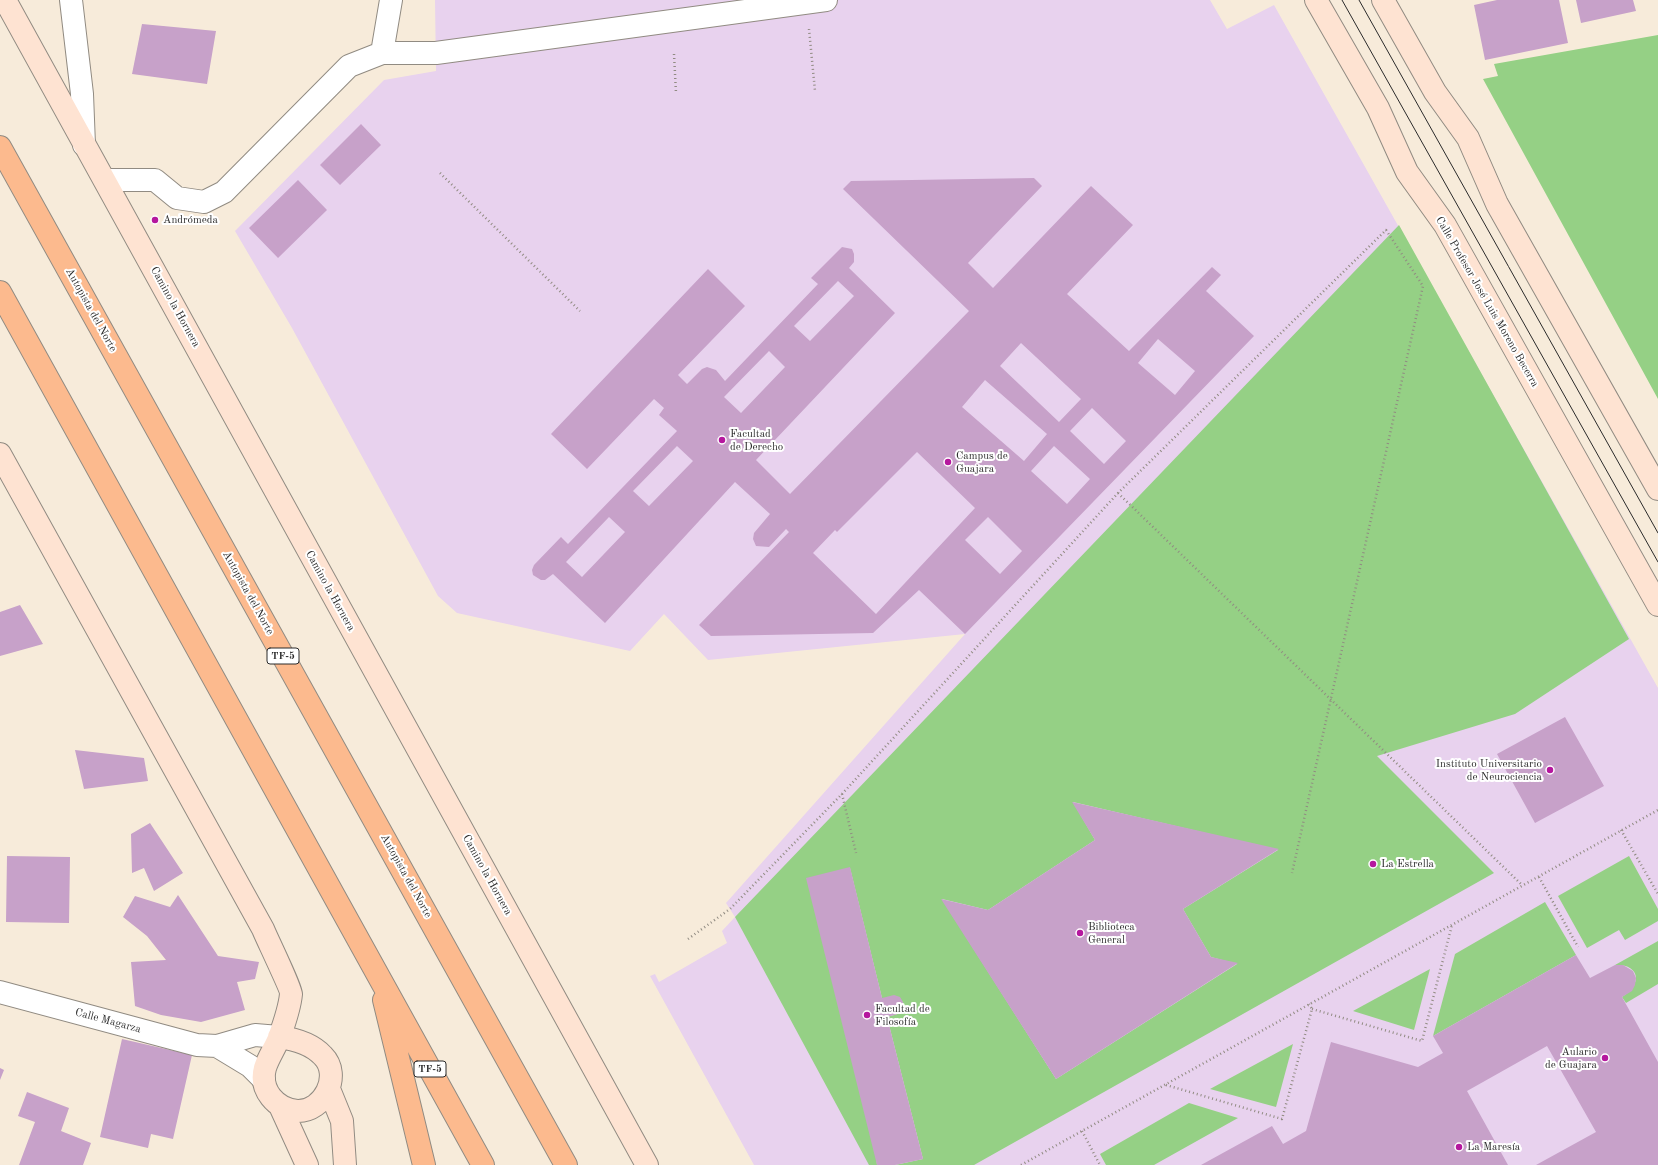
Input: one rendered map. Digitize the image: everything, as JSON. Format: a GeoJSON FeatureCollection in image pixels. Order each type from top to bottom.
{"type":"FeatureCollection","features":[{"type":"Feature","properties":{"kind":"highway","name":"Autopista del Norte"},"geometry":{"type":"LineString","coordinates":[[0,147],[566,1165]]}},
{"type":"Feature","properties":{"kind":"highway","name":"TF-5"},"geometry":{"type":"LineString","coordinates":[[0,292],[483,1165]]}},
{"type":"Feature","properties":{"kind":"highway"},"geometry":{"type":"LineString","coordinates":[[377,972],[424,1165]]}},
{"type":"Feature","properties":{"kind":"street"},"geometry":{"type":"LineString","coordinates":[[5,0],[84,145]]}},
{"type":"Feature","properties":{"kind":"street","name":"Camino la Hornera"},"geometry":{"type":"LineString","coordinates":[[71,0],[82,94],[84,145],[106,180],[647,1165]]}},
{"type":"Feature","properties":{"kind":"street"},"geometry":{"type":"LineString","coordinates":[[382,53],[391,0]]}},
{"type":"Feature","properties":{"kind":"street"},"geometry":{"type":"LineString","coordinates":[[106,180],[155,180],[177,198],[204,202],[224,192],[349,66],[382,53],[436,53],[826,0]]}},
{"type":"Feature","properties":{"kind":"street","name":"Calle Profesor José Luis Moreno Becerra"},"geometry":{"type":"LineString","coordinates":[[1316,0],[1378,108],[1407,172],[1445,225],[1658,605]]}},
{"type":"Feature","properties":{"kind":"street"},"geometry":{"type":"LineString","coordinates":[[1383,0],[1435,92],[1468,138],[1497,204],[1658,489]]}},
{"type":"Feature","properties":{"kind":"street"},"geometry":{"type":"LineString","coordinates":[[0,454],[263,930],[291,992],[279,1037],[264,1070],[264,1080],[266,1091],[280,1106],[307,1165]]}},
{"type":"Feature","properties":{"kind":"street","name":"Calle Magarza"},"geometry":{"type":"LineString","coordinates":[[0,992],[198,1045],[217,1046],[255,1035],[279,1037]]}},
{"type":"Feature","properties":{"kind":"street"},"geometry":{"type":"LineString","coordinates":[[279,1037],[308,1044],[325,1057],[330,1067],[331,1078],[329,1089],[324,1097],[317,1104],[308,1109],[299,1111],[280,1106]]}},
{"type":"Feature","properties":{"kind":"street","name":"Calle Magarza"},"geometry":{"type":"LineString","coordinates":[[217,1046],[250,1066],[264,1080]]}},
{"type":"Feature","properties":{"kind":"street"},"geometry":{"type":"LineString","coordinates":[[329,1089],[342,1121],[345,1165]]}},
{"type":"Feature","properties":{"kind":"path"},"geometry":{"type":"LineString","coordinates":[[808,22],[815,91]]}},
{"type":"Feature","properties":{"kind":"path"},"geometry":{"type":"LineString","coordinates":[[674,54],[676,94]]}},
{"type":"Feature","properties":{"kind":"path"},"geometry":{"type":"LineString","coordinates":[[440,173],[580,311]]}},
{"type":"Feature","properties":{"kind":"path"},"geometry":{"type":"LineString","coordinates":[[688,939],[730,909],[842,794],[1118,493],[1386,230],[1423,286],[1292,873]]}},
{"type":"Feature","properties":{"kind":"path"},"geometry":{"type":"LineString","coordinates":[[1118,493],[1522,885]]}},
{"type":"Feature","properties":{"kind":"path"},"geometry":{"type":"LineString","coordinates":[[842,794],[856,853]]}},
{"type":"Feature","properties":{"kind":"path"},"geometry":{"type":"LineString","coordinates":[[1021,1165],[1658,810]]}},
{"type":"Feature","properties":{"kind":"path"},"geometry":{"type":"LineString","coordinates":[[1621,830],[1658,894]]}},
{"type":"Feature","properties":{"kind":"path"},"geometry":{"type":"LineString","coordinates":[[1538,877],[1578,947]]}},
{"type":"Feature","properties":{"kind":"path"},"geometry":{"type":"LineString","coordinates":[[1309,1004],[1312,1009],[1422,1041],[1452,925]]}},
{"type":"Feature","properties":{"kind":"path"},"geometry":{"type":"LineString","coordinates":[[1166,1084],[1282,1119],[1312,1009]]}},
{"type":"Feature","properties":{"kind":"path"},"geometry":{"type":"LineString","coordinates":[[1082,1131],[1100,1165]]}},
{"type":"Feature","properties":{"kind":"shaded area","name":"Campus de Guajara"},"geometry":{"type":"Polygon","coordinates":[[[435,0],[1210,0],[1227,29],[1274,5],[1658,688],[1658,1165],[754,1165],[650,976],[655,974],[659,982],[727,943],[722,931],[735,917],[726,903],[965,634],[708,660],[664,614],[630,651],[457,613],[438,596],[292,328],[235,231],[384,80],[436,71],[435,0]]]}},
{"type":"Feature","properties":{"kind":"green space"},"geometry":{"type":"Polygon","coordinates":[[[1658,35],[1658,399],[1483,79],[1498,76],[1494,64],[1658,35]]]}},
{"type":"Feature","properties":{"kind":"green space"},"geometry":{"type":"Polygon","coordinates":[[[1399,225],[1629,639],[1515,714],[1377,756],[1494,873],[974,1165],[895,1165],[923,1159],[887,1017],[901,1013],[903,1002],[882,998],[850,868],[877,1165],[869,1165],[735,917],[1399,225]],[[1073,802],[1095,840],[988,910],[942,899],[1056,1079],[1237,964],[1211,957],[1183,909],[1278,850],[1073,802]]]}},
{"type":"Feature","properties":{"kind":"green space"},"geometry":{"type":"Polygon","coordinates":[[[1629,856],[1658,909],[1658,921],[1625,940],[1619,930],[1587,948],[1558,896],[1629,856]]]}},
{"type":"Feature","properties":{"kind":"green space"},"geometry":{"type":"Polygon","coordinates":[[[1545,902],[1576,955],[1433,1036],[1455,954],[1545,902]]]}},
{"type":"Feature","properties":{"kind":"green space"},"geometry":{"type":"Polygon","coordinates":[[[1658,941],[1658,984],[1626,1003],[1622,997],[1629,992],[1633,986],[1636,981],[1636,976],[1634,971],[1630,968],[1615,965],[1658,941]]]}},
{"type":"Feature","properties":{"kind":"green space"},"geometry":{"type":"Polygon","coordinates":[[[1430,969],[1414,1030],[1353,1011],[1430,969]]]}},
{"type":"Feature","properties":{"kind":"green space"},"geometry":{"type":"Polygon","coordinates":[[[1293,1044],[1276,1107],[1210,1089],[1293,1044]]]}},
{"type":"Feature","properties":{"kind":"green space"},"geometry":{"type":"Polygon","coordinates":[[[1189,1103],[1238,1118],[1154,1165],[1106,1165],[1100,1154],[1189,1103]]]}},
{"type":"Feature","properties":{"kind":"building"},"geometry":{"type":"Polygon","coordinates":[[[1497,0],[1559,0],[1568,43],[1485,60],[1474,5],[1497,0]]]}},
{"type":"Feature","properties":{"kind":"building"},"geometry":{"type":"Polygon","coordinates":[[[1576,0],[1633,0],[1636,11],[1581,23],[1576,0]]]}},
{"type":"Feature","properties":{"kind":"building"},"geometry":{"type":"Polygon","coordinates":[[[142,24],[216,31],[207,84],[132,74],[142,24]]]}},
{"type":"Feature","properties":{"kind":"building"},"geometry":{"type":"Polygon","coordinates":[[[361,124],[381,145],[340,185],[320,165],[361,124]]]}},
{"type":"Feature","properties":{"kind":"building"},"geometry":{"type":"Polygon","coordinates":[[[1034,178],[1042,186],[968,263],[993,288],[1091,186],[1133,225],[1067,294],[1129,351],[1212,267],[1221,275],[1206,291],[1254,336],[965,634],[919,590],[873,633],[711,636],[699,625],[789,532],[786,529],[769,547],[756,546],[753,539],[754,533],[770,514],[735,482],[605,623],[553,574],[545,580],[541,580],[533,575],[532,570],[534,565],[561,537],[568,544],[677,431],[659,415],[664,408],[654,399],[587,469],[551,434],[708,269],[745,306],[678,375],[687,384],[702,369],[707,367],[716,370],[725,381],[818,284],[811,278],[842,247],[852,249],[854,254],[854,262],[849,268],[895,313],[756,460],[790,494],[969,311],[843,189],[851,181],[1034,178]],[[838,281],[794,326],[810,341],[854,296],[838,281]],[[1158,339],[1138,363],[1175,395],[1195,371],[1158,339]],[[1021,343],[1000,366],[1059,422],[1081,399],[1021,343]],[[769,351],[724,397],[741,413],[785,367],[769,351]],[[985,380],[962,407],[1024,461],[1047,434],[985,380]],[[1092,408],[1070,431],[1104,464],[1126,441],[1092,408]],[[677,446],[633,491],[649,506],[693,461],[677,446]],[[1054,446],[1031,471],[1067,504],[1090,479],[1054,446]],[[917,452],[837,532],[835,530],[813,553],[876,614],[975,508],[917,452]],[[609,517],[566,562],[582,577],[625,532],[609,517]],[[988,517],[965,540],[1000,574],[1022,551],[988,517]]]}},
{"type":"Feature","properties":{"kind":"building"},"geometry":{"type":"Polygon","coordinates":[[[298,180],[327,210],[278,258],[249,228],[298,180]]]}},
{"type":"Feature","properties":{"kind":"building"},"geometry":{"type":"Polygon","coordinates":[[[20,605],[43,644],[0,656],[0,612],[20,605]]]}},
{"type":"Feature","properties":{"kind":"building","name":"Instituto Universitario de Neurociencia"},"geometry":{"type":"Polygon","coordinates":[[[1565,717],[1604,786],[1535,823],[1497,754],[1565,717]]]}},
{"type":"Feature","properties":{"kind":"building"},"geometry":{"type":"Polygon","coordinates":[[[75,750],[144,758],[148,781],[84,789],[75,750]]]}},
{"type":"Feature","properties":{"kind":"building","name":"Biblioteca General"},"geometry":{"type":"Polygon","coordinates":[[[1072,802],[1279,849],[1183,909],[1211,957],[1238,963],[1056,1079],[941,899],[988,910],[1095,840],[1072,802]]]}},
{"type":"Feature","properties":{"kind":"building"},"geometry":{"type":"Polygon","coordinates":[[[150,823],[183,873],[154,891],[144,868],[132,873],[131,834],[150,823]]]}},
{"type":"Feature","properties":{"kind":"building"},"geometry":{"type":"Polygon","coordinates":[[[7,856],[70,857],[69,923],[6,922],[7,856]]]}},
{"type":"Feature","properties":{"kind":"building","name":"Facultad de Filosofía"},"geometry":{"type":"Polygon","coordinates":[[[850,867],[882,998],[894,995],[900,997],[903,1002],[901,1013],[887,1017],[923,1159],[895,1165],[877,1165],[806,878],[850,867]]]}},
{"type":"Feature","properties":{"kind":"building"},"geometry":{"type":"Polygon","coordinates":[[[178,895],[218,956],[259,962],[255,979],[237,982],[245,1010],[201,1022],[161,1015],[135,1006],[131,962],[166,960],[147,936],[123,917],[135,896],[170,907],[178,895]]]}},
{"type":"Feature","properties":{"kind":"building","name":"Aulario de Guajara"},"geometry":{"type":"Polygon","coordinates":[[[1576,955],[1590,978],[1615,965],[1623,965],[1633,971],[1636,978],[1632,991],[1622,997],[1658,1062],[1658,1165],[1536,1165],[1596,1132],[1547,1046],[1467,1091],[1508,1165],[1201,1165],[1272,1126],[1283,1144],[1306,1131],[1331,1042],[1418,1067],[1443,1053],[1433,1036],[1576,955]]]}},
{"type":"Feature","properties":{"kind":"building"},"geometry":{"type":"Polygon","coordinates":[[[122,1039],[192,1055],[173,1139],[151,1134],[148,1148],[100,1137],[122,1039]]]}},
{"type":"Feature","properties":{"kind":"building"},"geometry":{"type":"Polygon","coordinates":[[[0,1068],[4,1070],[0,1080],[0,1068]]]}},
{"type":"Feature","properties":{"kind":"building"},"geometry":{"type":"Polygon","coordinates":[[[27,1092],[69,1108],[61,1131],[91,1143],[83,1165],[19,1165],[35,1122],[18,1116],[27,1092]]]}},
{"type":"Feature","properties":{"kind":"tram line"},"geometry":{"type":"LineString","coordinates":[[1342,0],[1658,562]]}},
{"type":"Feature","properties":{"kind":"tram line"},"geometry":{"type":"LineString","coordinates":[[1359,0],[1658,533]]}},
{"type":"Feature","properties":{"kind":"place","name":"Andrómeda"},"geometry":{"type":"Point","coordinates":[155,220]}},
{"type":"Feature","properties":{"kind":"place","name":"Facultad de Derecho"},"geometry":{"type":"Point","coordinates":[722,440]}},
{"type":"Feature","properties":{"kind":"place","name":"Campus de Guajara"},"geometry":{"type":"Point","coordinates":[948,462]}},
{"type":"Feature","properties":{"kind":"place","name":"Instituto Universitario de Neurociencia"},"geometry":{"type":"Point","coordinates":[1550,770]}},
{"type":"Feature","properties":{"kind":"place","name":"La Estrella"},"geometry":{"type":"Point","coordinates":[1373,864]}},
{"type":"Feature","properties":{"kind":"place","name":"Biblioteca General"},"geometry":{"type":"Point","coordinates":[1080,933]}},
{"type":"Feature","properties":{"kind":"place","name":"Facultad de Filosofía"},"geometry":{"type":"Point","coordinates":[867,1015]}},
{"type":"Feature","properties":{"kind":"place","name":"Aulario de Guajara"},"geometry":{"type":"Point","coordinates":[1605,1058]}},
{"type":"Feature","properties":{"kind":"place","name":"La Maresía"},"geometry":{"type":"Point","coordinates":[1459,1147]}}]}
